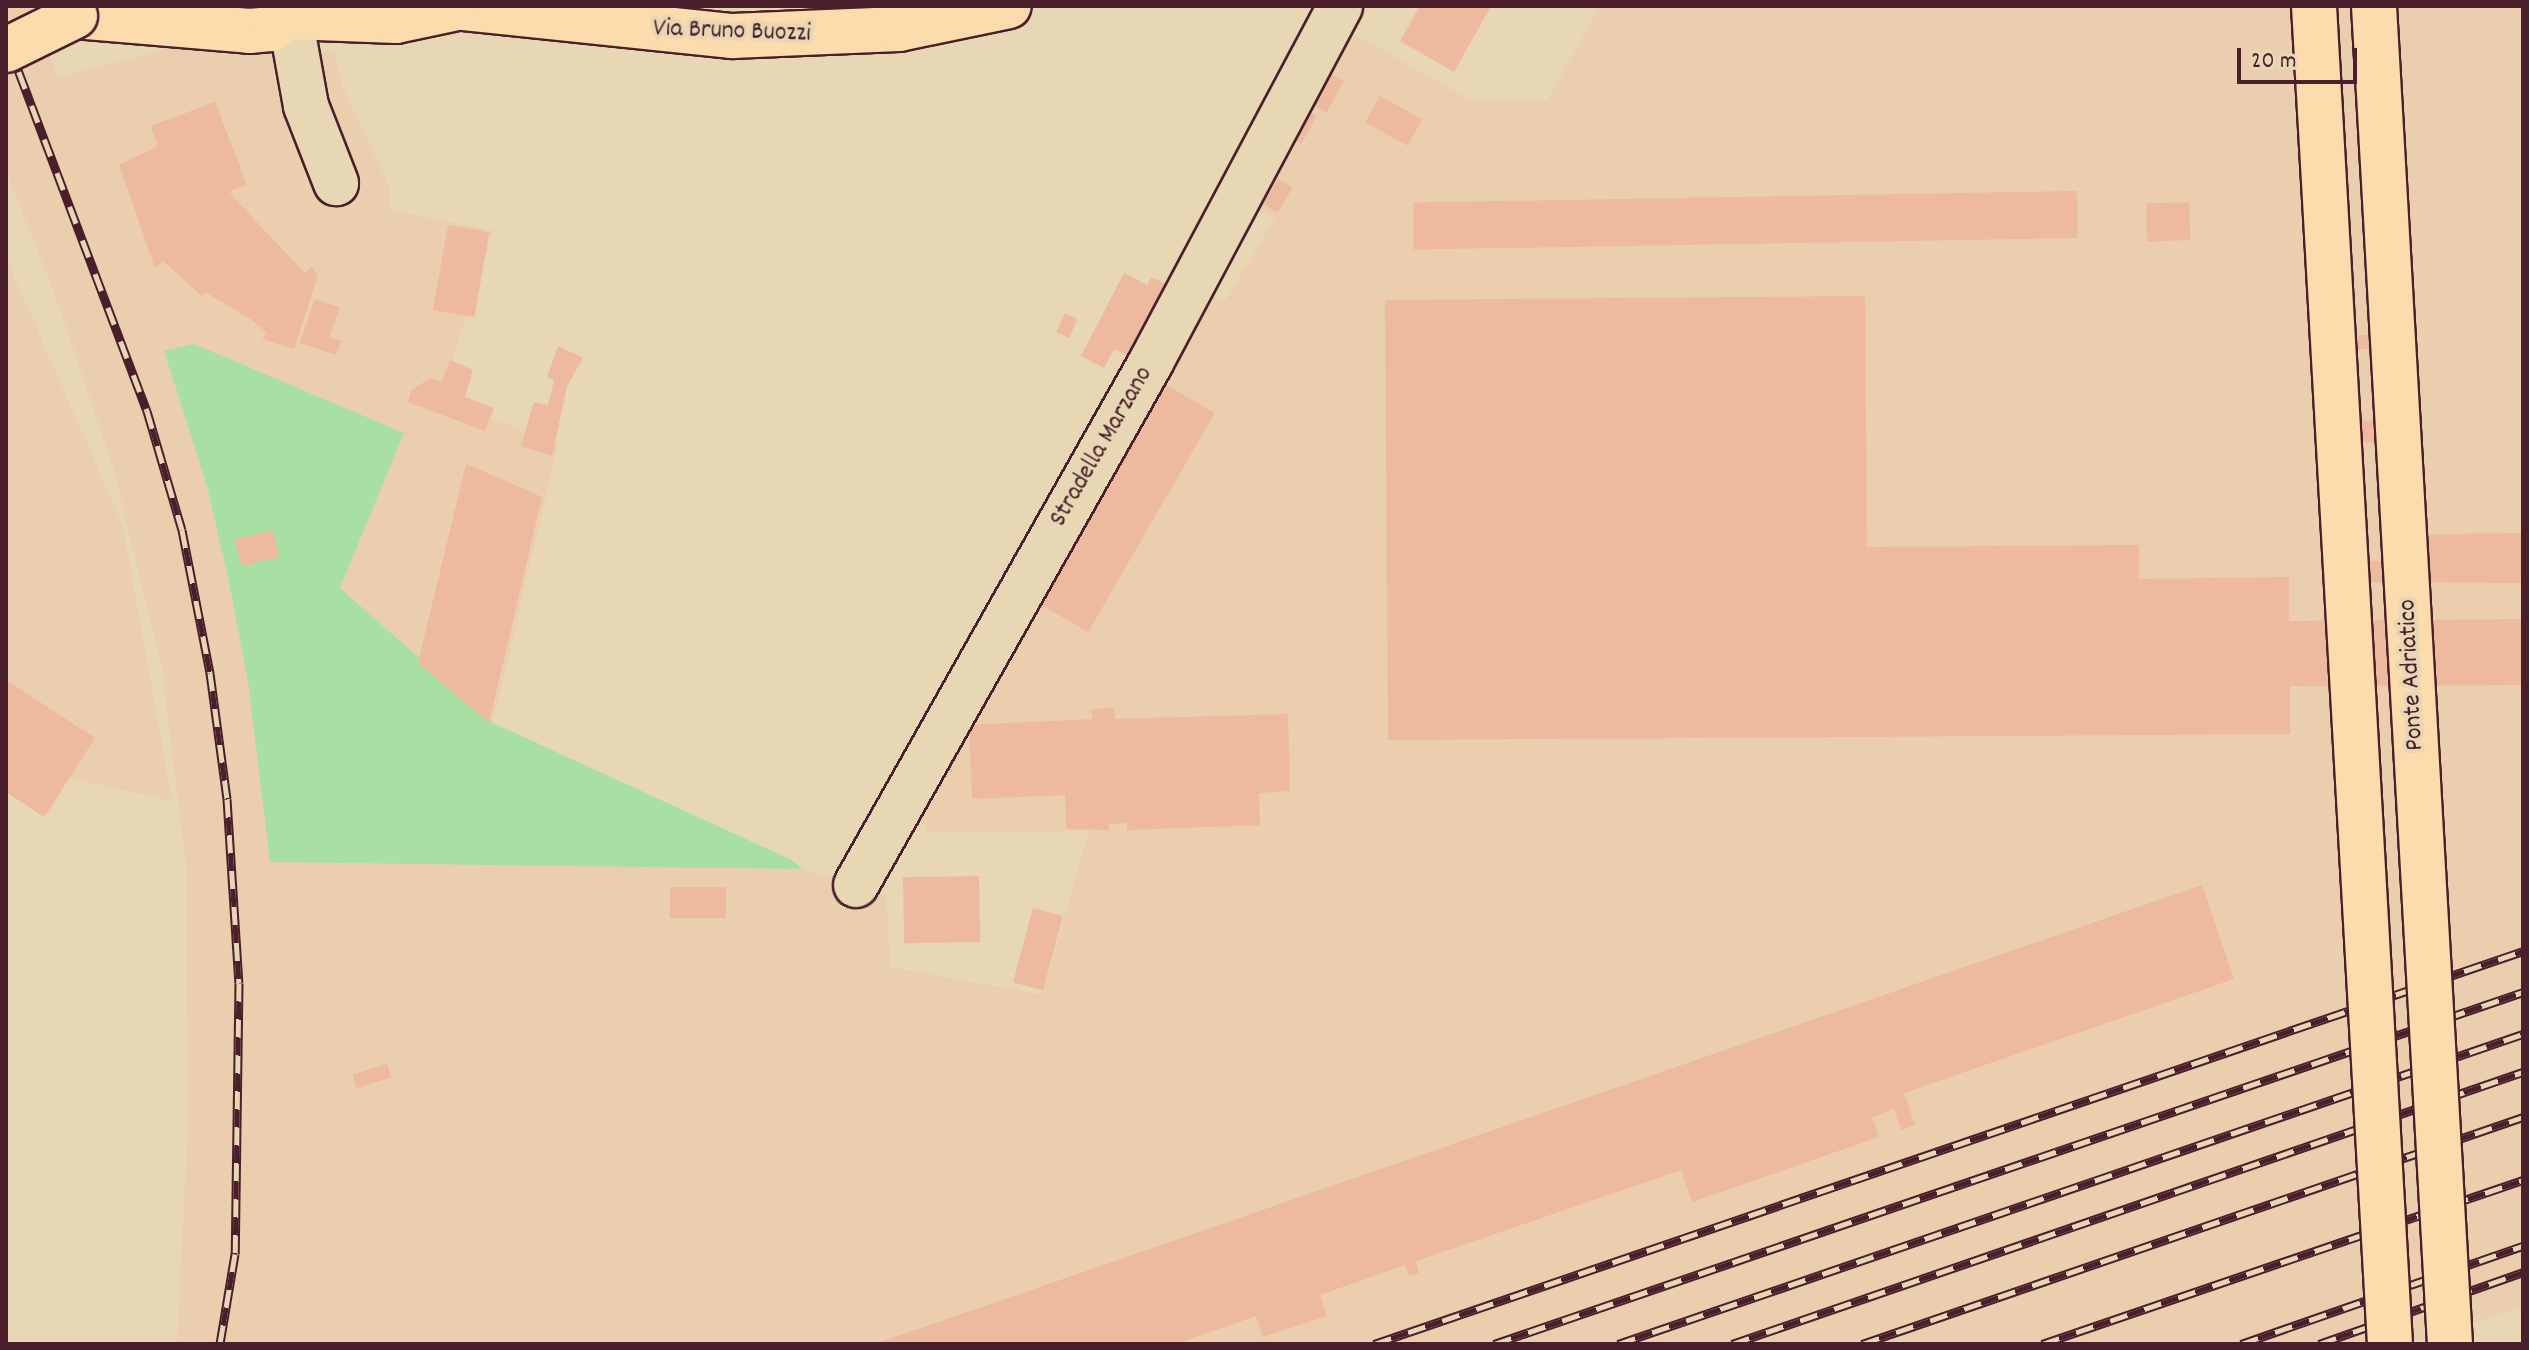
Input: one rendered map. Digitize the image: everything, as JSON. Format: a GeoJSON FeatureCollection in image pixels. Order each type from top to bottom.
{"type":"FeatureCollection","features":[{"type":"Feature","properties":{"kind":"main road","name":"Via Bruno Buozzi"},"geometry":{"type":"LineString","coordinates":[[295,12],[396,21],[449,8],[747,36],[899,29],[1009,6]]}},
{"type":"Feature","properties":{"kind":"main road"},"geometry":{"type":"LineString","coordinates":[[2314,6],[2390,1344]]}},
{"type":"Feature","properties":{"kind":"main road","name":"Ponte Adriatico"},"geometry":{"type":"LineString","coordinates":[[2374,6],[2450,1344]]}},
{"type":"Feature","properties":{"kind":"main road"},"geometry":{"type":"LineString","coordinates":[[6,50],[82,11],[230,21],[271,29],[295,12]]}},
{"type":"Feature","properties":{"kind":"street","name":"Stradella Marzano"},"geometry":{"type":"LineString","coordinates":[[856,885],[1151,362],[1340,6]]}},
{"type":"Feature","properties":{"kind":"street"},"geometry":{"type":"LineString","coordinates":[[295,12],[306,106],[336,183]]}},
{"type":"Feature","properties":{"kind":"street"},"geometry":{"type":"LineString","coordinates":[[230,21],[306,106]]}},
{"type":"Feature","properties":{"kind":"shaded area"},"geometry":{"type":"Polygon","coordinates":[[[6,6],[31,6],[58,77],[173,48],[335,52],[341,82],[390,189],[390,210],[493,230],[440,399],[558,444],[493,723],[340,588],[164,351],[207,486],[228,577],[249,688],[271,861],[802,869],[886,895],[890,967],[1042,995],[1089,831],[927,831],[919,808],[1199,289],[1225,301],[1275,219],[1248,206],[1345,29],[1473,101],[1547,101],[1600,6],[2523,6],[2523,1307],[2406,1344],[177,1344],[188,1125],[186,867],[162,667],[113,467],[57,300],[6,171],[6,6]]]}},
{"type":"Feature","properties":{"kind":"shaded area"},"geometry":{"type":"Polygon","coordinates":[[[6,258],[123,526],[172,801],[69,778],[48,815],[6,790],[6,258]]]}},
{"type":"Feature","properties":{"kind":"green space"},"geometry":{"type":"Polygon","coordinates":[[[194,344],[404,433],[340,588],[493,723],[792,860],[802,869],[270,862],[249,688],[228,577],[207,486],[164,351],[194,344]]]}},
{"type":"Feature","properties":{"kind":"building"},"geometry":{"type":"Polygon","coordinates":[[[1420,6],[1491,6],[1454,72],[1400,41],[1420,6]]]}},
{"type":"Feature","properties":{"kind":"building"},"geometry":{"type":"Polygon","coordinates":[[[1322,69],[1344,81],[1326,113],[1305,100],[1322,69]]]}},
{"type":"Feature","properties":{"kind":"building"},"geometry":{"type":"Polygon","coordinates":[[[1380,96],[1422,119],[1407,146],[1365,122],[1380,96]]]}},
{"type":"Feature","properties":{"kind":"building"},"geometry":{"type":"Polygon","coordinates":[[[215,102],[247,185],[230,191],[232,196],[305,273],[311,267],[318,275],[294,349],[262,339],[267,333],[252,320],[205,292],[202,296],[163,261],[155,268],[119,165],[158,146],[151,126],[215,102]]]}},
{"type":"Feature","properties":{"kind":"building"},"geometry":{"type":"Polygon","coordinates":[[[1303,109],[1316,116],[1302,143],[1288,136],[1303,109]]]}},
{"type":"Feature","properties":{"kind":"building"},"geometry":{"type":"Polygon","coordinates":[[[1278,179],[1293,188],[1278,213],[1263,204],[1278,179]]]}},
{"type":"Feature","properties":{"kind":"building"},"geometry":{"type":"Polygon","coordinates":[[[2077,191],[2078,238],[1414,250],[1413,203],[2077,191]]]}},
{"type":"Feature","properties":{"kind":"building"},"geometry":{"type":"Polygon","coordinates":[[[2189,202],[2190,240],[2147,241],[2146,204],[2189,202]]]}},
{"type":"Feature","properties":{"kind":"building"},"geometry":{"type":"Polygon","coordinates":[[[448,225],[489,232],[474,317],[433,310],[448,225]]]}},
{"type":"Feature","properties":{"kind":"building"},"geometry":{"type":"Polygon","coordinates":[[[1124,273],[1147,285],[1151,277],[1166,284],[1156,303],[1164,307],[1137,360],[1114,349],[1104,368],[1081,356],[1124,273]]]}},
{"type":"Feature","properties":{"kind":"building"},"geometry":{"type":"Polygon","coordinates":[[[1865,296],[1867,547],[2139,545],[2139,579],[2289,577],[2289,621],[2523,619],[2523,685],[2290,686],[2290,734],[1388,740],[1385,300],[1865,296]]]}},
{"type":"Feature","properties":{"kind":"building"},"geometry":{"type":"Polygon","coordinates":[[[315,299],[340,308],[329,337],[341,341],[336,355],[300,343],[315,299]]]}},
{"type":"Feature","properties":{"kind":"building"},"geometry":{"type":"Polygon","coordinates":[[[1065,313],[1078,319],[1069,338],[1056,332],[1065,313]]]}},
{"type":"Feature","properties":{"kind":"building"},"geometry":{"type":"Polygon","coordinates":[[[2330,335],[2369,335],[2369,349],[2330,349],[2330,335]]]}},
{"type":"Feature","properties":{"kind":"building"},"geometry":{"type":"Polygon","coordinates":[[[558,346],[583,358],[567,386],[552,456],[521,446],[534,402],[548,405],[554,380],[547,377],[558,346]]]}},
{"type":"Feature","properties":{"kind":"building"},"geometry":{"type":"Polygon","coordinates":[[[450,360],[473,370],[465,397],[494,408],[485,431],[408,402],[411,391],[430,378],[442,382],[450,360]]]}},
{"type":"Feature","properties":{"kind":"building"},"geometry":{"type":"Polygon","coordinates":[[[1161,382],[1215,413],[1088,632],[1034,601],[1161,382]]]}},
{"type":"Feature","properties":{"kind":"building"},"geometry":{"type":"Polygon","coordinates":[[[2322,420],[2382,421],[2382,443],[2322,442],[2322,420]]]}},
{"type":"Feature","properties":{"kind":"building"},"geometry":{"type":"Polygon","coordinates":[[[466,464],[542,497],[489,723],[418,663],[466,464]]]}},
{"type":"Feature","properties":{"kind":"building"},"geometry":{"type":"Polygon","coordinates":[[[273,530],[279,557],[241,566],[235,539],[273,530]]]}},
{"type":"Feature","properties":{"kind":"building"},"geometry":{"type":"Polygon","coordinates":[[[2523,533],[2523,583],[2365,582],[2364,561],[2392,561],[2392,535],[2523,533]]]}},
{"type":"Feature","properties":{"kind":"building"},"geometry":{"type":"Polygon","coordinates":[[[6,680],[95,738],[44,817],[6,792],[6,680]]]}},
{"type":"Feature","properties":{"kind":"building"},"geometry":{"type":"Polygon","coordinates":[[[1114,708],[1115,719],[1288,714],[1290,791],[1259,793],[1260,825],[1127,830],[1127,823],[1109,824],[1109,830],[1066,829],[1065,795],[972,799],[969,725],[1092,719],[1091,709],[1114,708]]]}},
{"type":"Feature","properties":{"kind":"building"},"geometry":{"type":"Polygon","coordinates":[[[979,876],[980,942],[904,943],[903,877],[979,876]]]}},
{"type":"Feature","properties":{"kind":"building"},"geometry":{"type":"Polygon","coordinates":[[[2202,885],[2234,979],[1904,1093],[1915,1125],[1901,1130],[1894,1109],[1872,1117],[1879,1137],[1692,1202],[1681,1170],[1416,1261],[1419,1273],[1409,1276],[1405,1265],[1320,1295],[1327,1316],[1263,1337],[1256,1316],[1176,1344],[875,1344],[2202,885]]]}},
{"type":"Feature","properties":{"kind":"building"},"geometry":{"type":"Polygon","coordinates":[[[670,887],[726,887],[726,918],[670,918],[670,887]]]}},
{"type":"Feature","properties":{"kind":"building"},"geometry":{"type":"Polygon","coordinates":[[[1033,908],[1063,916],[1043,990],[1013,982],[1033,908]]]}},
{"type":"Feature","properties":{"kind":"building"},"geometry":{"type":"Polygon","coordinates":[[[387,1064],[391,1077],[357,1088],[353,1075],[387,1064]]]}},
{"type":"Feature","properties":{"kind":"railway"},"geometry":{"type":"LineString","coordinates":[[6,38],[147,411],[182,530],[210,673],[227,799],[239,983],[235,1254],[220,1344]]}},
{"type":"Feature","properties":{"kind":"railway"},"geometry":{"type":"LineString","coordinates":[[1374,1344],[2523,951]]}},
{"type":"Feature","properties":{"kind":"railway"},"geometry":{"type":"LineString","coordinates":[[1494,1344],[2523,992]]}},
{"type":"Feature","properties":{"kind":"railway"},"geometry":{"type":"LineString","coordinates":[[1618,1344],[2523,1034]]}},
{"type":"Feature","properties":{"kind":"railway"},"geometry":{"type":"LineString","coordinates":[[1732,1344],[2523,1072]]}},
{"type":"Feature","properties":{"kind":"railway"},"geometry":{"type":"LineString","coordinates":[[1862,1344],[2523,1117]]}},
{"type":"Feature","properties":{"kind":"railway"},"geometry":{"type":"LineString","coordinates":[[2042,1344],[2523,1180]]}},
{"type":"Feature","properties":{"kind":"railway"},"geometry":{"type":"LineString","coordinates":[[2241,1344],[2523,1246]]}},
{"type":"Feature","properties":{"kind":"railway"},"geometry":{"type":"LineString","coordinates":[[2319,1344],[2523,1272]]}}]}
